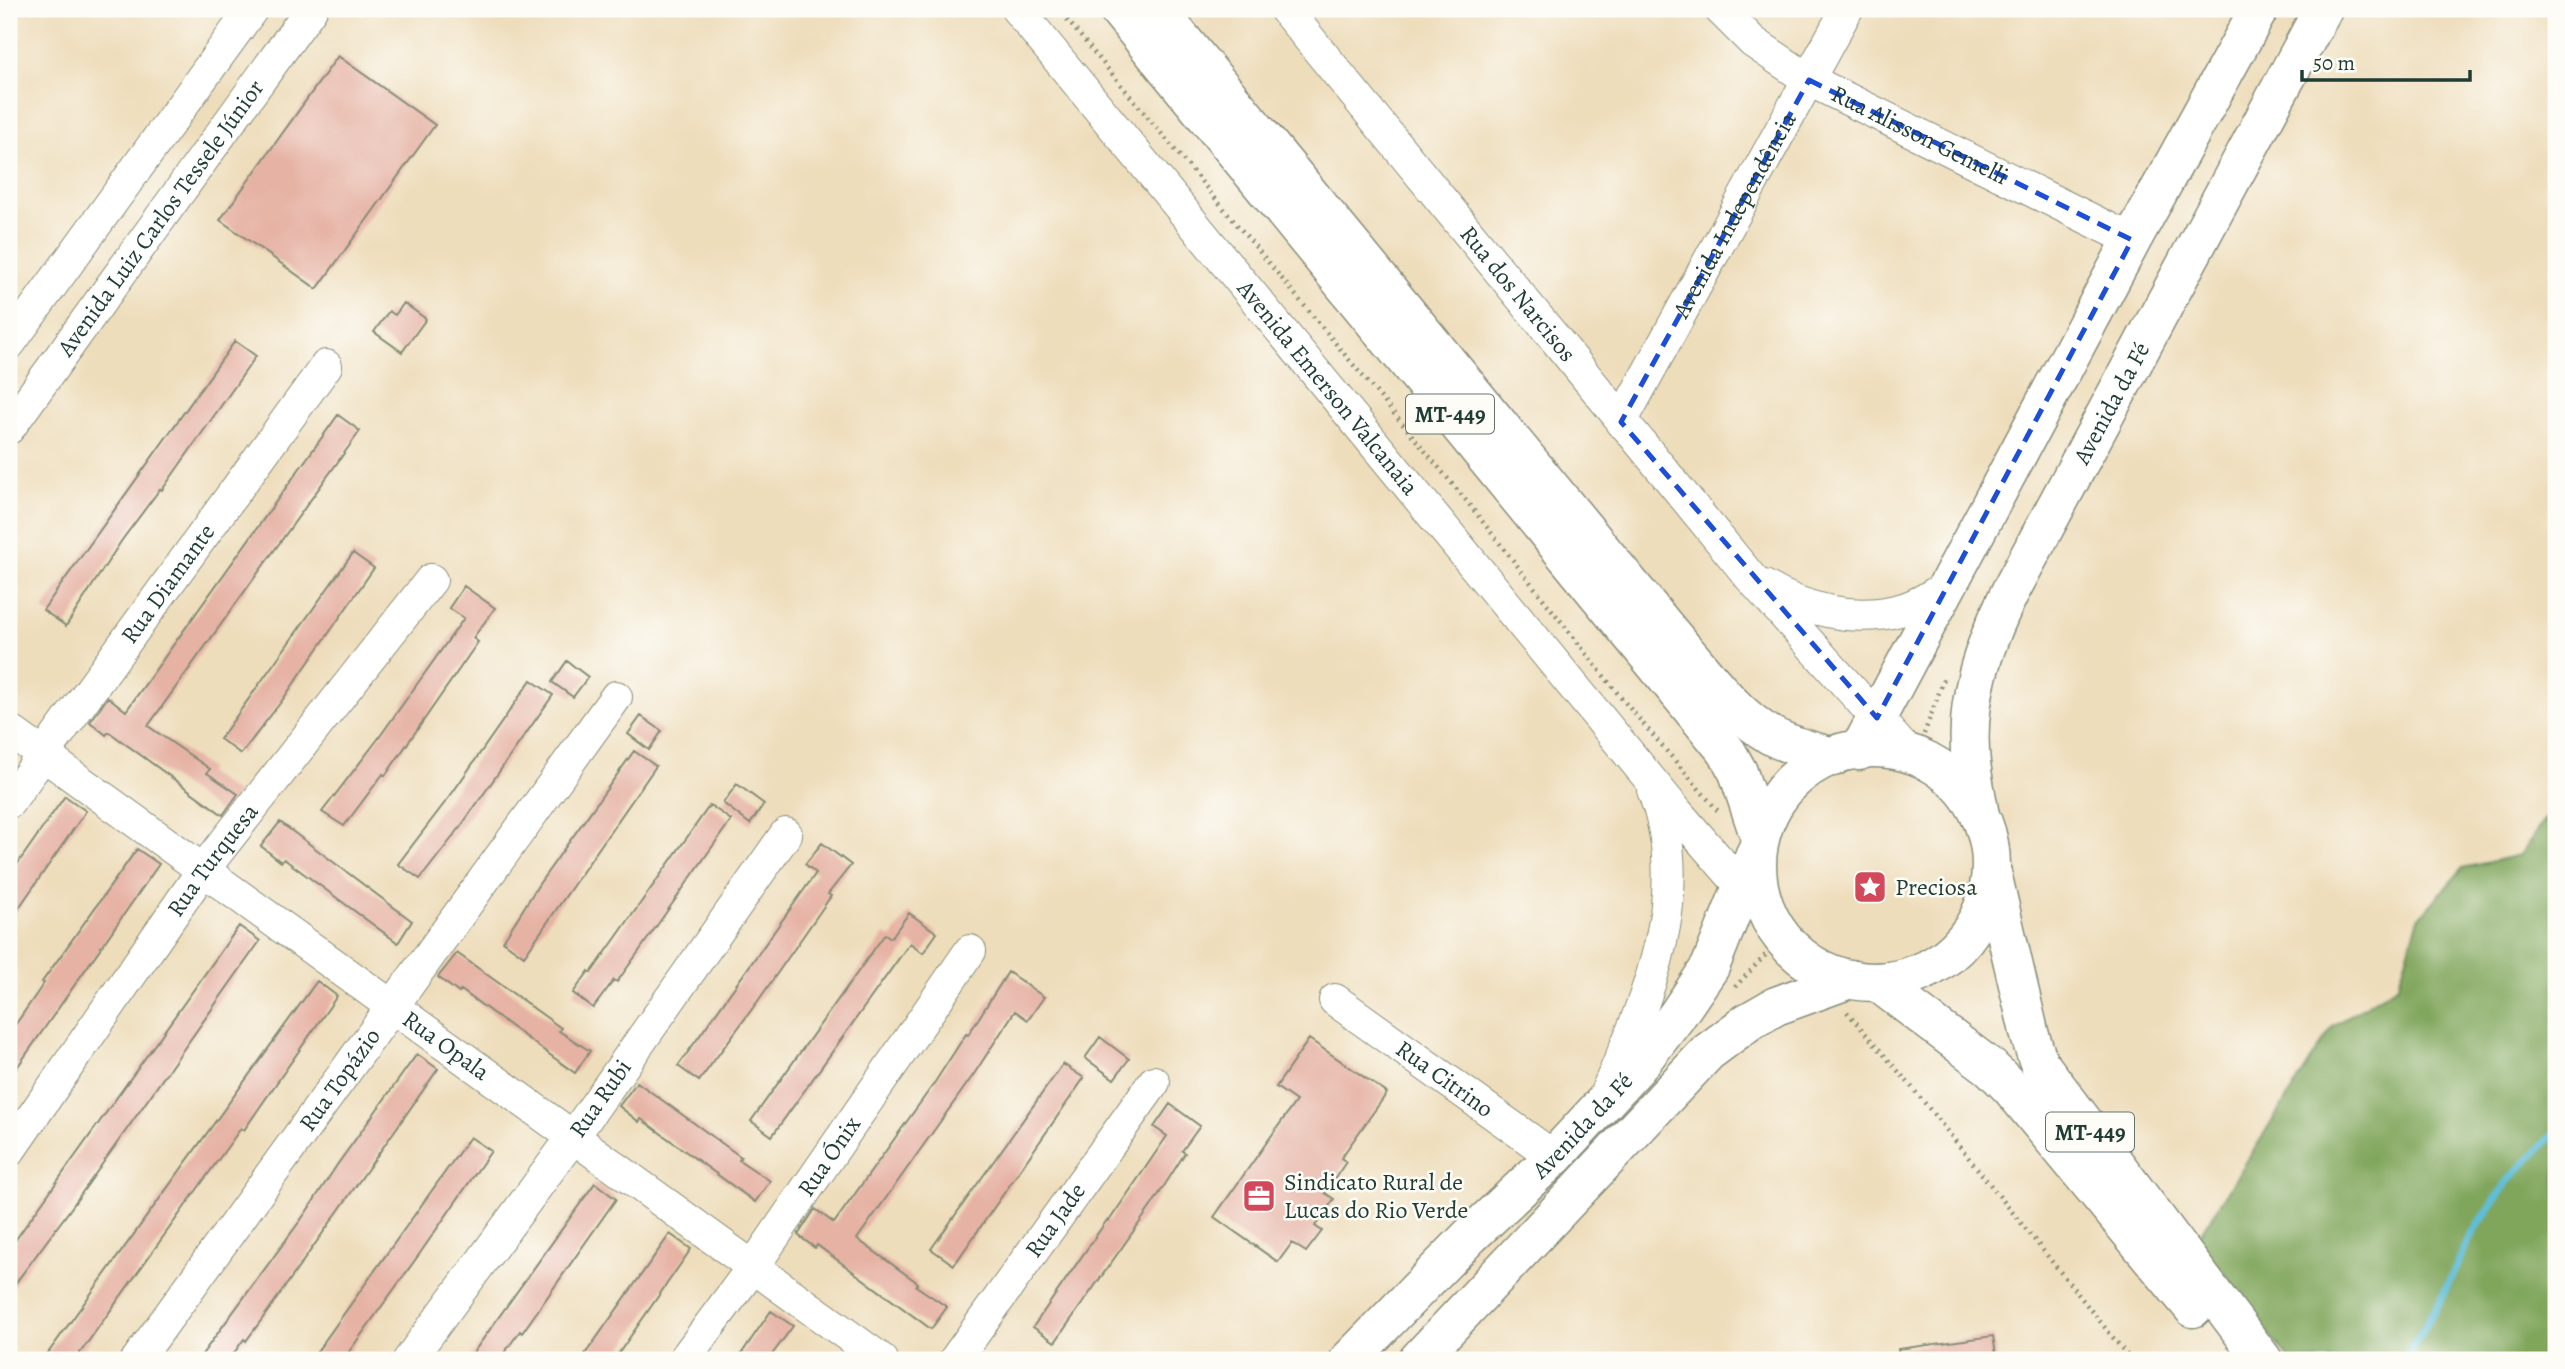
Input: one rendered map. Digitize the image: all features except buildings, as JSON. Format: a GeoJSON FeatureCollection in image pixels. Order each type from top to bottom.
{"type":"FeatureCollection","features":[{"type":"Feature","properties":{"kind":"main road","name":"MT-449"},"geometry":{"type":"LineString","coordinates":[[1118,9],[1727,752],[1738,772],[1758,840],[1758,884],[1768,917],[1789,946],[1816,967],[1852,982],[1991,1068],[2010,1087],[2235,1360]]}},
{"type":"Feature","properties":{"kind":"main road","name":"MT-449"},"geometry":{"type":"LineString","coordinates":[[1157,9],[1663,624],[1738,711],[1769,734],[1794,746],[1856,742],[1908,753],[1938,767],[1963,788],[1980,816],[1989,842],[1991,869],[2030,1036],[2039,1063],[2263,1360]]}},
{"type":"Feature","properties":{"kind":"main road"},"geometry":{"type":"LineString","coordinates":[[1856,742],[1948,585],[2259,9]]}},
{"type":"Feature","properties":{"kind":"main road","name":"Avenida da Fé"},"geometry":{"type":"LineString","coordinates":[[1980,816],[1971,761],[1970,720],[1976,679],[1988,636],[2323,9]]}},
{"type":"Feature","properties":{"kind":"main road","name":"MT-449"},"geometry":{"type":"LineString","coordinates":[[1758,840],[1786,788],[1812,766],[1856,742]]}},
{"type":"Feature","properties":{"kind":"main road","name":"Avenida da Fé"},"geometry":{"type":"LineString","coordinates":[[1349,1360],[1470,1237],[1554,1157],[1637,1068],[1710,967],[1758,840]]}},
{"type":"Feature","properties":{"kind":"main road","name":"MT-449"},"geometry":{"type":"LineString","coordinates":[[1852,982],[1904,978],[1930,968],[1955,949],[1975,925],[1987,896],[1991,869]]}},
{"type":"Feature","properties":{"kind":"main road","name":"Avenida da Fé"},"geometry":{"type":"LineString","coordinates":[[1418,1360],[1708,1052],[1748,1022],[1776,1006],[1852,982]]}},
{"type":"Feature","properties":{"kind":"street","name":"Avenida Luiz Carlos Tessele Júnior"},"geometry":{"type":"LineString","coordinates":[[9,344],[252,9]]}},
{"type":"Feature","properties":{"kind":"street","name":"Avenida Luiz Carlos Tessele Júnior"},"geometry":{"type":"LineString","coordinates":[[9,428],[311,9]]}},
{"type":"Feature","properties":{"kind":"street","name":"Avenida Emerson Valcanaia"},"geometry":{"type":"LineString","coordinates":[[1017,9],[1639,764]]}},
{"type":"Feature","properties":{"kind":"street","name":"Rua dos Narcisos"},"geometry":{"type":"LineString","coordinates":[[1285,9],[1751,578],[1856,742]]}},
{"type":"Feature","properties":{"kind":"street","name":"Rua Alisson Gemelli"},"geometry":{"type":"LineString","coordinates":[[1720,9],[1754,42],[1809,79],[2132,240]]}},
{"type":"Feature","properties":{"kind":"street","name":"Avenida Independência"},"geometry":{"type":"LineString","coordinates":[[1621,422],[1847,9]]}},
{"type":"Feature","properties":{"kind":"street","name":"Rua Diamante"},"geometry":{"type":"LineString","coordinates":[[9,802],[326,366]]}},
{"type":"Feature","properties":{"kind":"street","name":"Rua dos Narcisos"},"geometry":{"type":"LineString","coordinates":[[1751,578],[1795,602],[1847,615],[1876,615],[1902,610],[1948,585]]}},
{"type":"Feature","properties":{"kind":"street","name":"Rua Turquesa"},"geometry":{"type":"LineString","coordinates":[[9,1151],[203,870],[431,580]]}},
{"type":"Feature","properties":{"kind":"street","name":"Rua Topázio"},"geometry":{"type":"LineString","coordinates":[[137,1360],[615,697]]}},
{"type":"Feature","properties":{"kind":"street","name":"Rua Opala"},"geometry":{"type":"LineString","coordinates":[[9,730],[882,1360]]}},
{"type":"Feature","properties":{"kind":"street"},"geometry":{"type":"LineString","coordinates":[[1639,764],[1768,917]]}},
{"type":"Feature","properties":{"kind":"street"},"geometry":{"type":"LineString","coordinates":[[1598,1111],[1647,993],[1669,898],[1669,862],[1664,824],[1650,784],[1639,764]]}},
{"type":"Feature","properties":{"kind":"street","name":"Rua Rubi"},"geometry":{"type":"LineString","coordinates":[[409,1360],[573,1138],[786,834]]}},
{"type":"Feature","properties":{"kind":"street","name":"Rua Ónix"},"geometry":{"type":"LineString","coordinates":[[684,1360],[753,1267],[970,951]]}},
{"type":"Feature","properties":{"kind":"street","name":"Rua Citrino"},"geometry":{"type":"LineString","coordinates":[[1335,1000],[1554,1157]]}},
{"type":"Feature","properties":{"kind":"street","name":"Rua Jade"},"geometry":{"type":"LineString","coordinates":[[955,1360],[1154,1082]]}},
{"type":"Feature","properties":{"kind":"path"},"geometry":{"type":"LineString","coordinates":[[1058,9],[1464,498],[1622,699],[1722,816]]}},
{"type":"Feature","properties":{"kind":"path"},"geometry":{"type":"LineString","coordinates":[[1852,982],[1853,1021],[1911,1086],[2131,1360]]}},
{"type":"Feature","properties":{"kind":"highlighted area"},"geometry":{"type":"Polygon","coordinates":[[[1809,80],[2132,240],[1877,718],[1621,422],[1809,80]]]}},
{"type":"Feature","properties":{"kind":"green space"},"geometry":{"type":"Polygon","coordinates":[[[2556,803],[2556,1360],[2290,1360],[2194,1244],[2333,1026],[2398,985],[2419,918],[2463,868],[2520,855],[2556,803]]]}},
{"type":"Feature","properties":{"kind":"waterway"},"geometry":{"type":"LineString","coordinates":[[2405,1360],[2440,1301],[2470,1237],[2508,1181],[2556,1132]]}},
{"type":"Feature","properties":{"kind":"place","name":"Preciosa"},"geometry":{"type":"Point","coordinates":[1870,887]}},
{"type":"Feature","properties":{"kind":"place","name":"Sindicato Rural de Lucas do Rio Verde"},"geometry":{"type":"Point","coordinates":[1259,1196]}}]}
